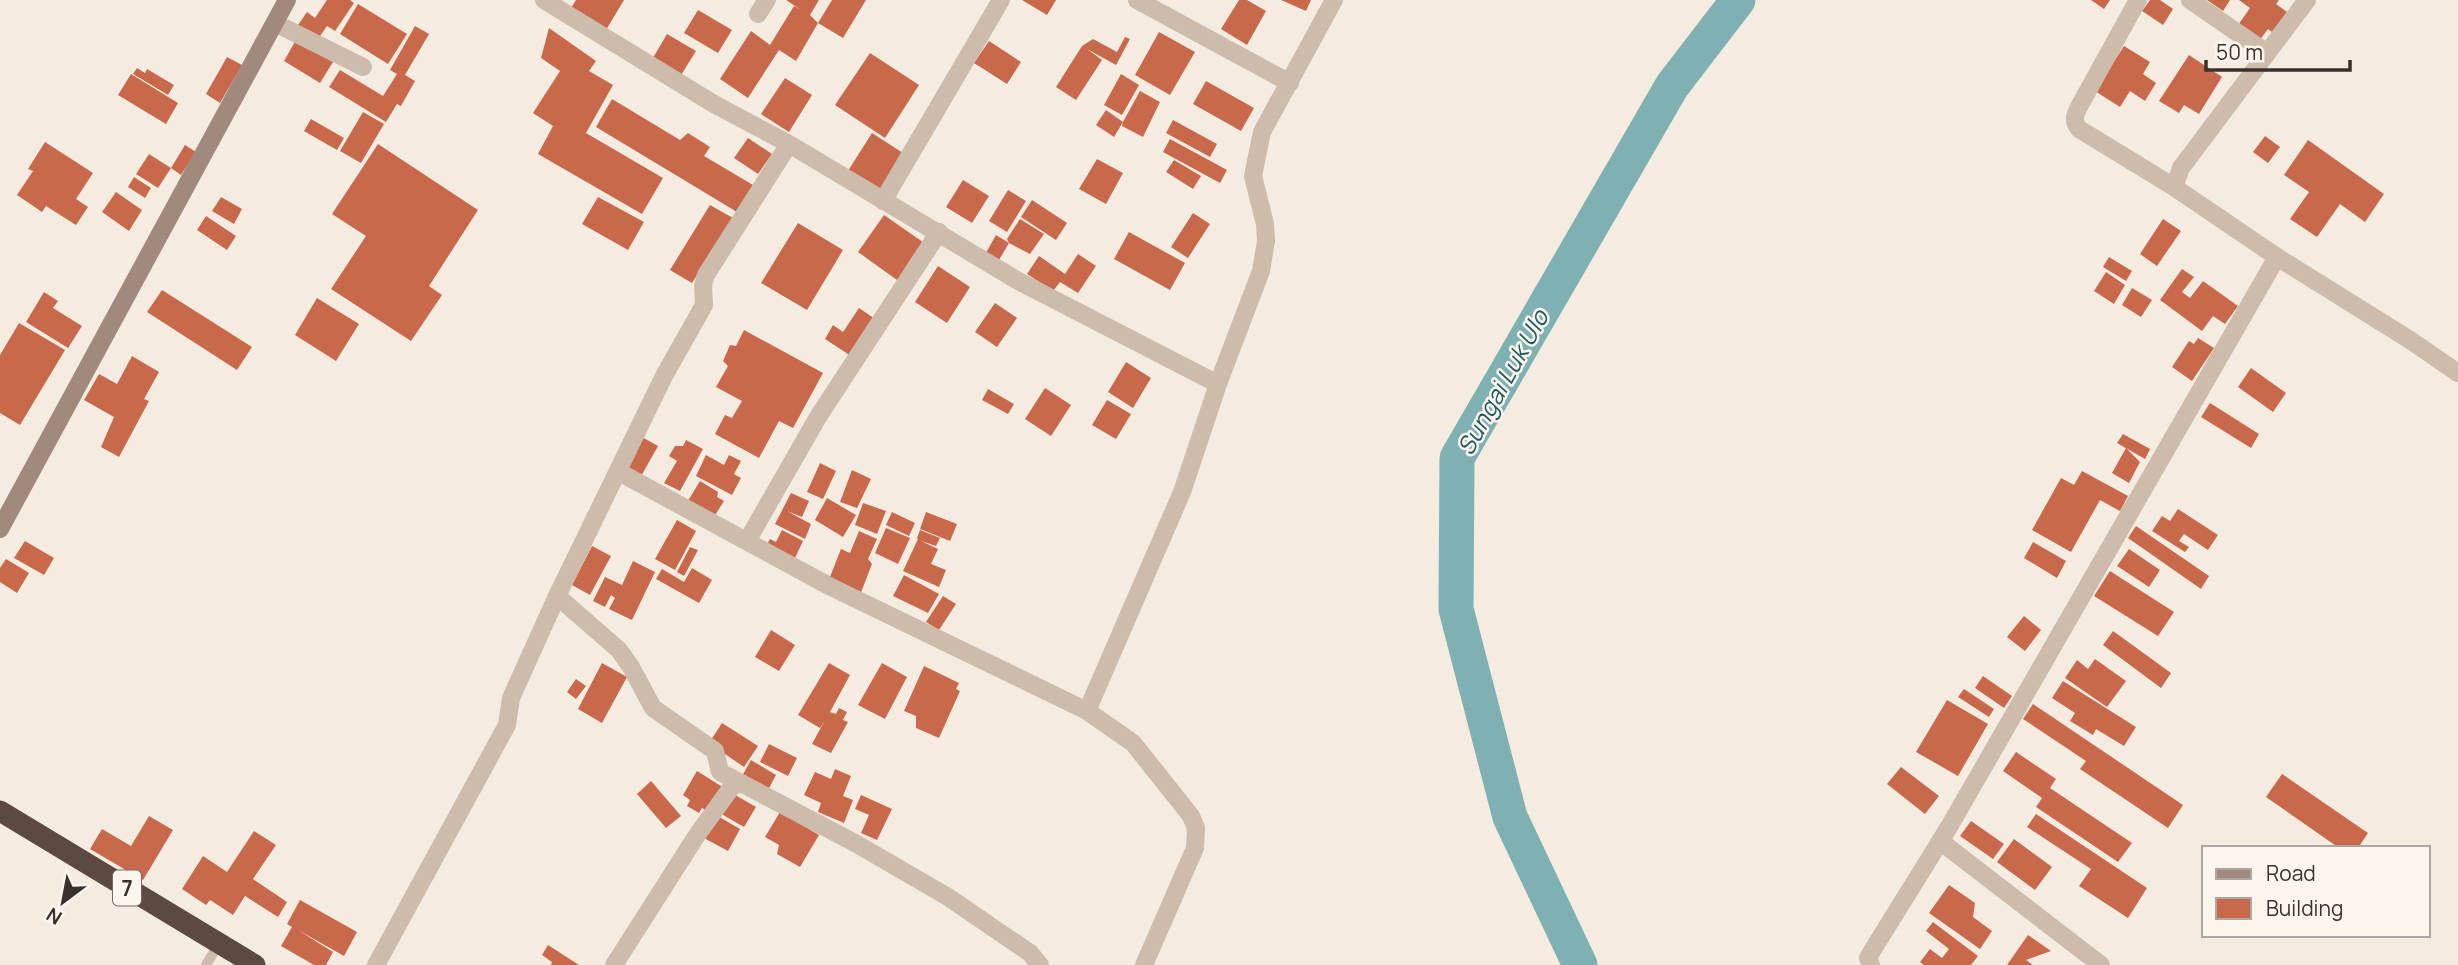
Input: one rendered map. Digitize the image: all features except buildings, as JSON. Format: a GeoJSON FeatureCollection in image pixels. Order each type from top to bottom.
{"type":"FeatureCollection","features":[{"type":"Feature","properties":{"kind":"highway","name":"7"},"geometry":{"type":"LineString","coordinates":[[0,811],[254,965]]}},
{"type":"Feature","properties":{"kind":"main road"},"geometry":{"type":"LineString","coordinates":[[0,529],[287,0]]}},
{"type":"Feature","properties":{"kind":"street"},"geometry":{"type":"LineString","coordinates":[[544,0],[714,104],[789,144],[1031,288],[1218,384]]}},
{"type":"Feature","properties":{"kind":"street"},"geometry":{"type":"LineString","coordinates":[[883,201],[1001,0]]}},
{"type":"Feature","properties":{"kind":"street"},"geometry":{"type":"LineString","coordinates":[[1137,0],[1167,8],[1290,83]]}},
{"type":"Feature","properties":{"kind":"street"},"geometry":{"type":"LineString","coordinates":[[1087,711],[1182,492],[1218,384],[1261,271],[1266,241],[1265,224],[1253,176],[1262,132],[1335,0]]}},
{"type":"Feature","properties":{"kind":"street"},"geometry":{"type":"LineString","coordinates":[[2138,0],[2074,116],[2079,129],[2174,187],[2277,257],[2458,373]]}},
{"type":"Feature","properties":{"kind":"street"},"geometry":{"type":"LineString","coordinates":[[2190,0],[2267,53]]}},
{"type":"Feature","properties":{"kind":"street"},"geometry":{"type":"LineString","coordinates":[[2174,187],[2181,168],[2307,0]]}},
{"type":"Feature","properties":{"kind":"street"},"geometry":{"type":"LineString","coordinates":[[275,23],[363,67]]}},
{"type":"Feature","properties":{"kind":"street"},"geometry":{"type":"LineString","coordinates":[[376,965],[507,725],[511,698],[557,596],[620,472],[664,376],[704,305],[703,285],[706,275],[789,144]]}},
{"type":"Feature","properties":{"kind":"street"},"geometry":{"type":"LineString","coordinates":[[747,541],[818,417],[939,232]]}},
{"type":"Feature","properties":{"kind":"street"},"geometry":{"type":"LineString","coordinates":[[1871,965],[1868,958],[1872,951],[1940,841],[2277,257]]}},
{"type":"Feature","properties":{"kind":"street"},"geometry":{"type":"LineString","coordinates":[[620,472],[829,586],[1087,711],[1133,743],[1191,816],[1196,828],[1195,848],[1145,961]]}},
{"type":"Feature","properties":{"kind":"street"},"geometry":{"type":"LineString","coordinates":[[557,596],[618,650],[631,667],[653,708],[715,751],[720,772],[855,843],[948,897],[1030,953],[1040,965]]}},
{"type":"Feature","properties":{"kind":"street"},"geometry":{"type":"LineString","coordinates":[[614,965],[697,835],[736,781]]}},
{"type":"Feature","properties":{"kind":"street"},"geometry":{"type":"LineString","coordinates":[[1940,841],[2101,965]]}},
{"type":"Feature","properties":{"kind":"lane"},"geometry":{"type":"LineString","coordinates":[[206,965],[218,945]]}},
{"type":"Feature","properties":{"kind":"waterway","name":"Sungai Luk Ulo"},"geometry":{"type":"LineString","coordinates":[[1580,965],[1510,817],[1456,609],[1457,458],[1672,86],[1738,0]]}}]}
